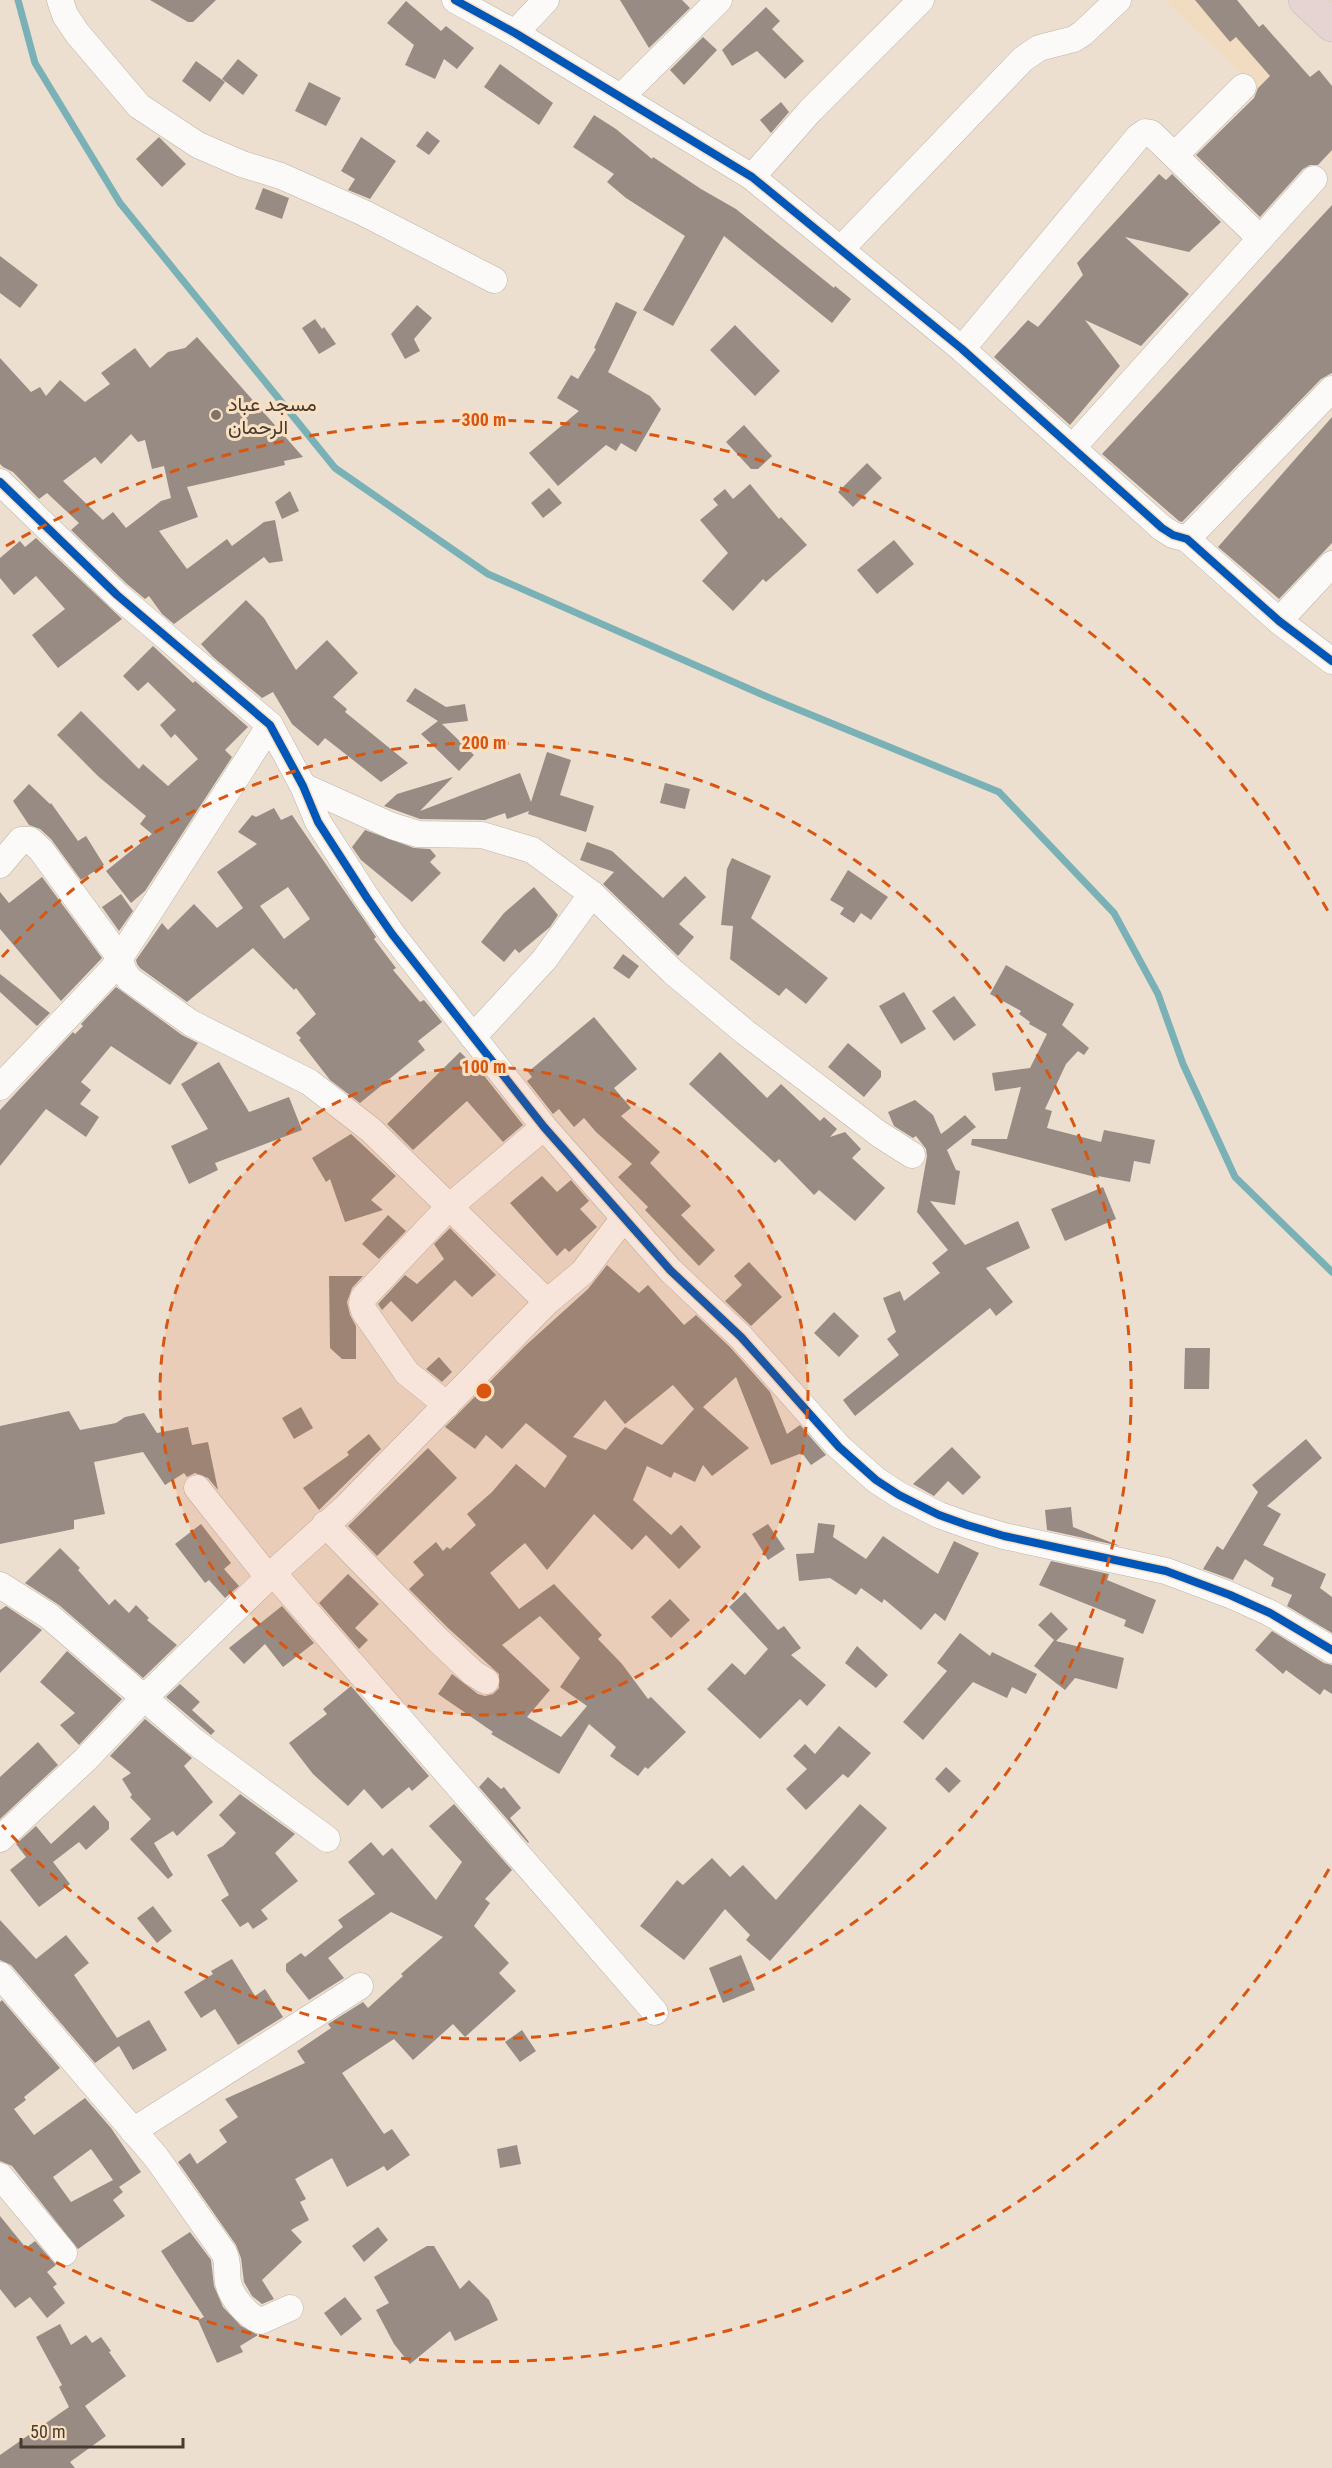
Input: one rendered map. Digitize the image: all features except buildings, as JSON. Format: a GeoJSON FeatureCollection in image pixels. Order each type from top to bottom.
{"type":"FeatureCollection","features":[{"type":"Feature","properties":{"kind":"highway"},"geometry":{"type":"LineString","coordinates":[[1305,0],[1332,25]]}},
{"type":"Feature","properties":{"kind":"street"},"geometry":{"type":"LineString","coordinates":[[60,0],[65,15],[77,33],[139,106],[198,145],[242,164],[281,176],[364,213],[494,280]]}},
{"type":"Feature","properties":{"kind":"street"},"geometry":{"type":"LineString","coordinates":[[455,0],[515,33],[752,177],[962,349],[1162,528],[1173,535],[1187,539],[1279,621],[1332,661]]}},
{"type":"Feature","properties":{"kind":"street"},"geometry":{"type":"LineString","coordinates":[[515,33],[546,0]]}},
{"type":"Feature","properties":{"kind":"street"},"geometry":{"type":"LineString","coordinates":[[621,97],[718,0]]}},
{"type":"Feature","properties":{"kind":"street"},"geometry":{"type":"LineString","coordinates":[[752,177],[810,111],[921,0]]}},
{"type":"Feature","properties":{"kind":"street"},"geometry":{"type":"LineString","coordinates":[[841,249],[1023,59],[1039,48],[1074,39],[1118,0]]}},
{"type":"Feature","properties":{"kind":"street"},"geometry":{"type":"LineString","coordinates":[[1175,155],[1244,87]]}},
{"type":"Feature","properties":{"kind":"street"},"geometry":{"type":"LineString","coordinates":[[962,349],[1138,137],[1145,132],[1151,133],[1175,155],[1260,238]]}},
{"type":"Feature","properties":{"kind":"street"},"geometry":{"type":"LineString","coordinates":[[1073,447],[1314,179]]}},
{"type":"Feature","properties":{"kind":"street"},"geometry":{"type":"LineString","coordinates":[[1187,539],[1332,389]]}},
{"type":"Feature","properties":{"kind":"street"},"geometry":{"type":"LineString","coordinates":[[4,495],[270,725],[303,786],[318,822],[367,898],[392,934],[544,1127],[670,1270],[741,1337],[839,1447],[876,1480],[898,1495],[939,1515],[1004,1536],[1166,1571],[1230,1594],[1270,1613],[1332,1650]]}},
{"type":"Feature","properties":{"kind":"street"},"geometry":{"type":"LineString","coordinates":[[1279,621],[1332,564]]}},
{"type":"Feature","properties":{"kind":"street"},"geometry":{"type":"LineString","coordinates":[[0,1087],[90,993],[120,958],[270,725]]}},
{"type":"Feature","properties":{"kind":"street"},"geometry":{"type":"LineString","coordinates":[[303,786],[392,826],[418,834],[482,835],[532,850],[592,894],[673,972],[745,1032],[879,1134],[912,1155]]}},
{"type":"Feature","properties":{"kind":"street"},"geometry":{"type":"LineString","coordinates":[[0,865],[21,840],[30,840],[41,850],[120,958],[123,970],[129,979],[191,1023],[309,1082],[371,1130],[547,1302]]}},
{"type":"Feature","properties":{"kind":"street"},"geometry":{"type":"LineString","coordinates":[[473,1037],[544,960],[592,894]]}},
{"type":"Feature","properties":{"kind":"street"},"geometry":{"type":"LineString","coordinates":[[447,1405],[407,1373],[364,1311],[363,1298],[449,1207],[544,1127]]}},
{"type":"Feature","properties":{"kind":"street"},"geometry":{"type":"LineString","coordinates":[[0,1839],[85,1760],[145,1697],[325,1524],[345,1508],[547,1302],[583,1272],[623,1219]]}},
{"type":"Feature","properties":{"kind":"street"},"geometry":{"type":"LineString","coordinates":[[197,1488],[271,1576],[655,2012]]}},
{"type":"Feature","properties":{"kind":"street"},"geometry":{"type":"LineString","coordinates":[[325,1524],[446,1647],[486,1682]]}},
{"type":"Feature","properties":{"kind":"street"},"geometry":{"type":"LineString","coordinates":[[0,1585],[49,1616],[194,1741],[327,1839]]}},
{"type":"Feature","properties":{"kind":"street"},"geometry":{"type":"LineString","coordinates":[[0,1975],[156,2157],[224,2253],[229,2285],[241,2306],[253,2318],[261,2321],[290,2308]]}},
{"type":"Feature","properties":{"kind":"street"},"geometry":{"type":"LineString","coordinates":[[133,2130],[360,1986]]}},
{"type":"Feature","properties":{"kind":"street"},"geometry":{"type":"LineString","coordinates":[[0,2176],[64,2253]]}},
{"type":"Feature","properties":{"kind":"shaded area"},"geometry":{"type":"Polygon","coordinates":[[[1164,0],[1218,0],[1332,109],[1332,161],[1164,0]]]}},
{"type":"Feature","properties":{"kind":"waterway"},"geometry":{"type":"LineString","coordinates":[[18,0],[35,63],[120,203],[335,468],[488,574],[770,698],[999,792],[1114,913],[1158,994],[1183,1064],[1235,1177],[1332,1272]]}},
{"type":"Feature","properties":{"kind":"cycle path"},"geometry":{"type":"LineString","coordinates":[[455,0],[515,33],[752,177],[962,349],[1162,528],[1173,535],[1187,539],[1279,621],[1332,661]]}},
{"type":"Feature","properties":{"kind":"cycle path"},"geometry":{"type":"LineString","coordinates":[[0,482],[117,595],[270,725],[303,786],[318,822],[367,898],[392,934],[544,1127],[670,1270],[741,1337],[839,1447],[876,1480],[899,1495],[939,1515],[967,1525],[1004,1536],[1166,1571],[1270,1613],[1332,1650]]}},
{"type":"Feature","properties":{"kind":"place","name":"مسجد عباد الرحمان"},"geometry":{"type":"Point","coordinates":[216,415]}}]}
